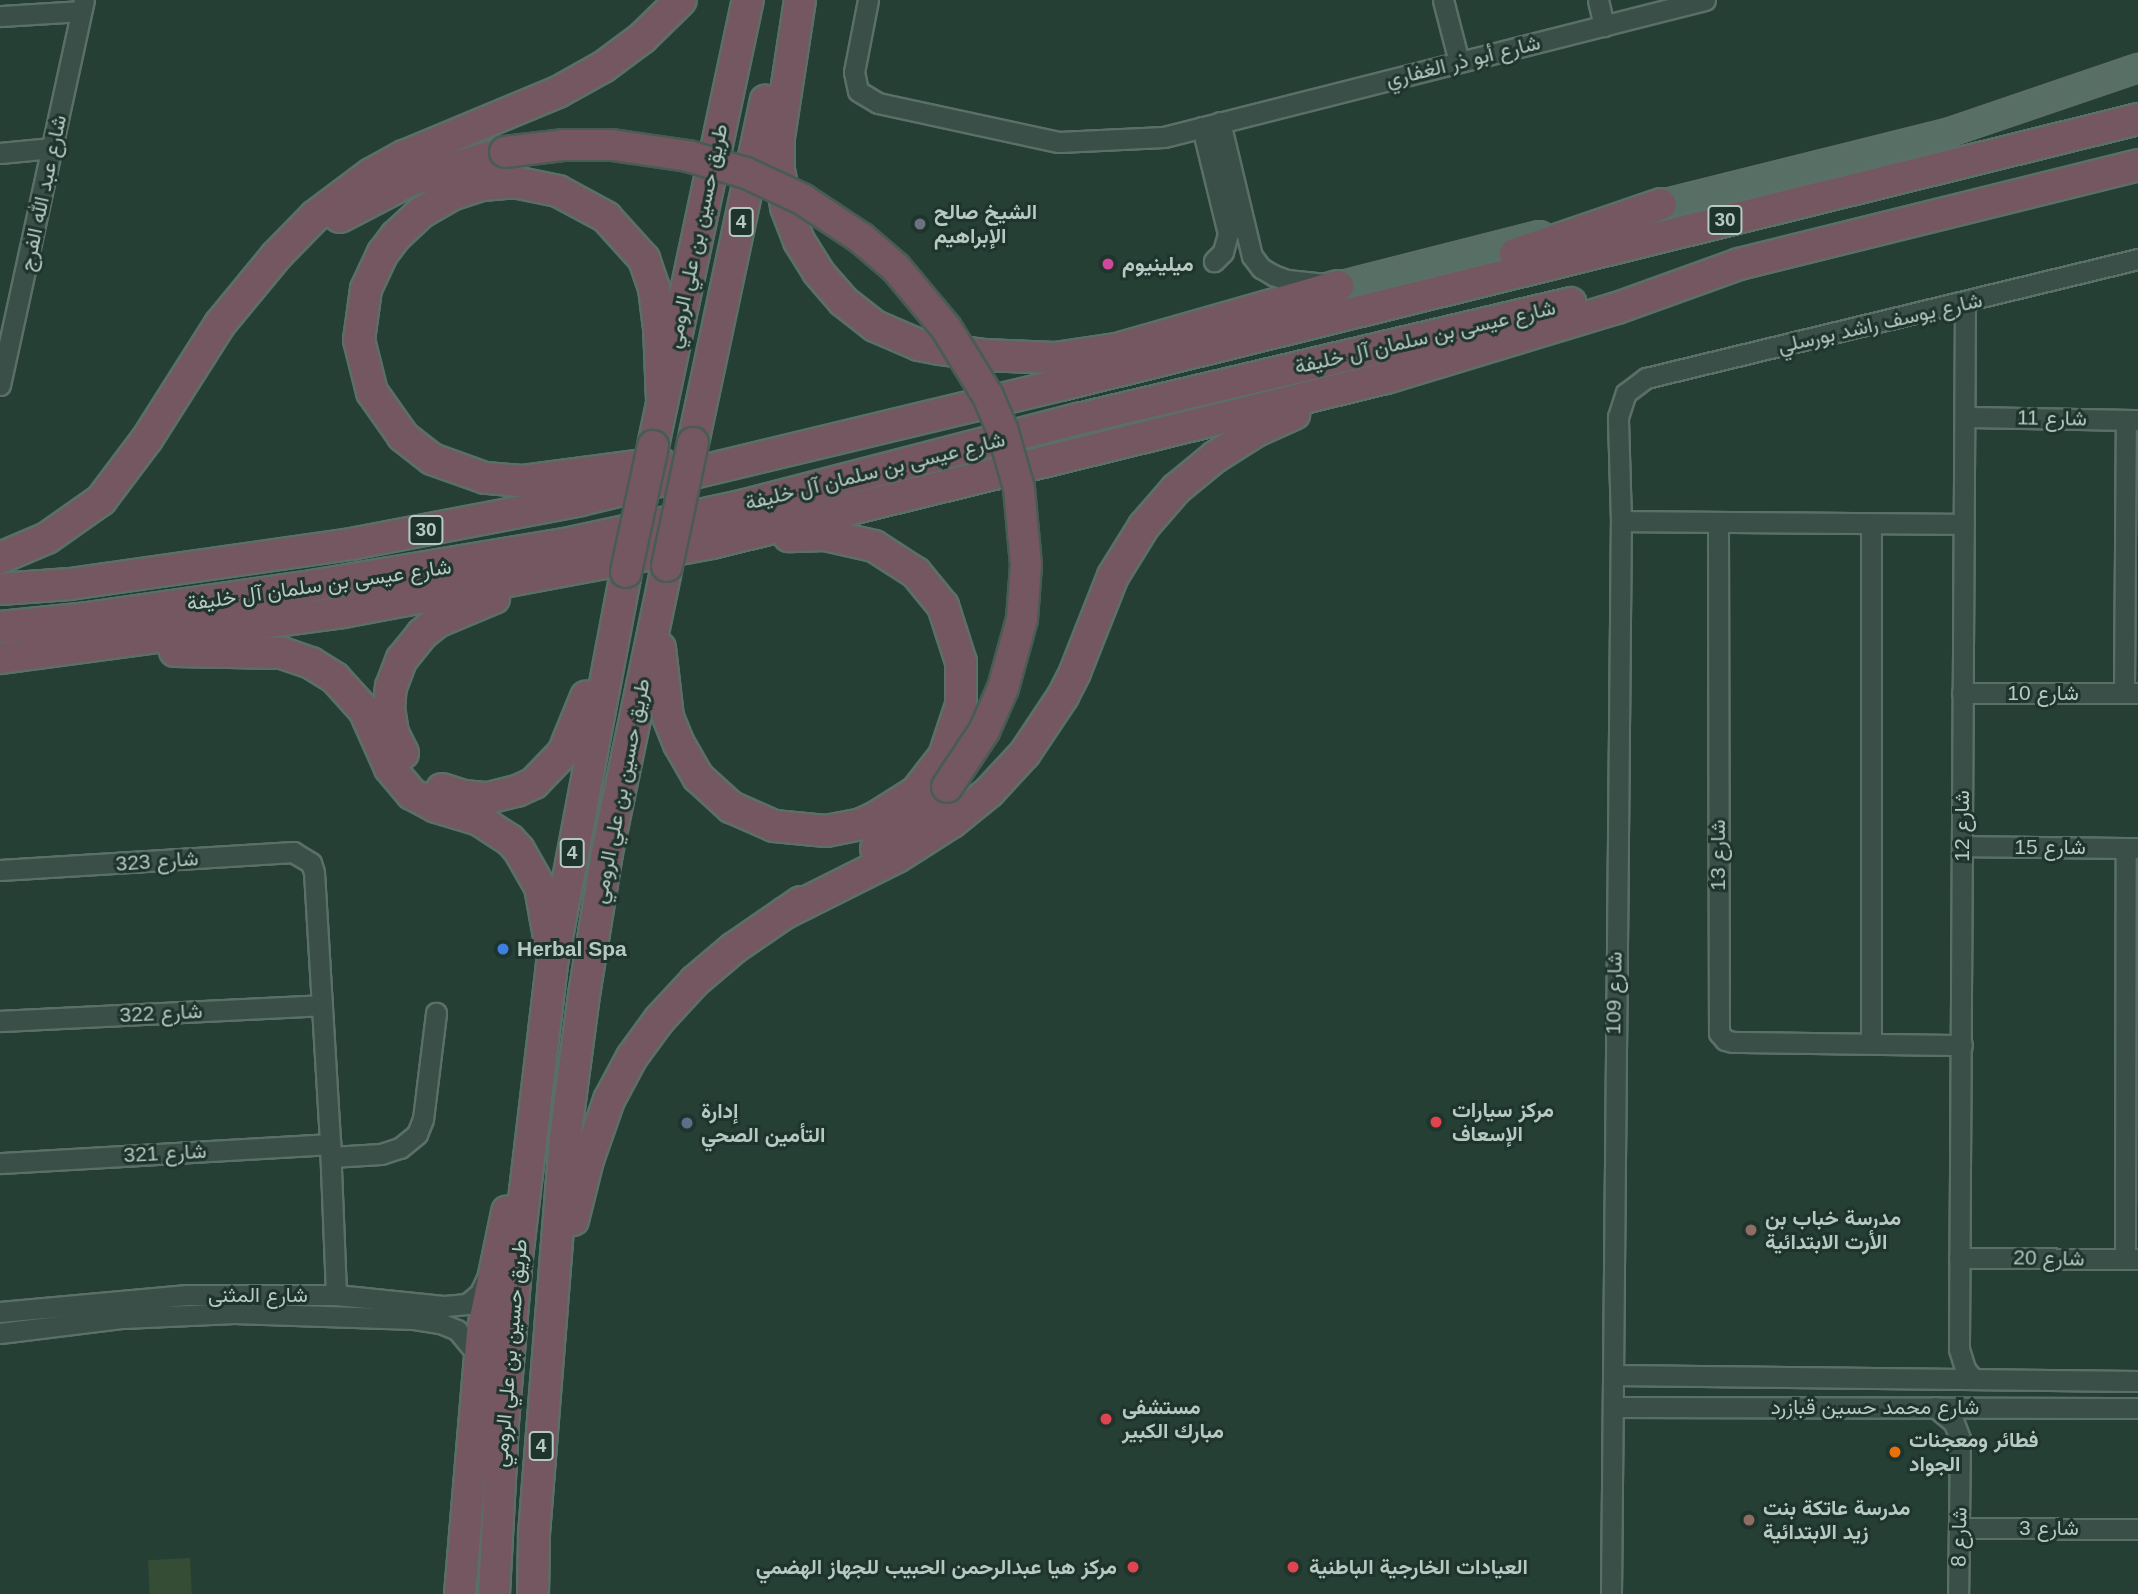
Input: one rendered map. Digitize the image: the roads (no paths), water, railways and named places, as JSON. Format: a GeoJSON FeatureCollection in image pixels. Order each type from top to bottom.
{"type":"FeatureCollection","features":[{"type":"Feature","properties":{"kind":"highway"},"geometry":{"type":"LineString","coordinates":[[0,558],[47,538],[101,500],[148,439],[198,355],[247,291],[315,216],[371,174],[436,141],[558,92],[603,66],[642,38],[681,0]]}},
{"type":"Feature","properties":{"kind":"highway","name":"طريق حسين بن علي الرومي"},"geometry":{"type":"LineString","coordinates":[[494,1594],[503,1423],[534,1106],[552,964],[620,601],[748,0]]}},
{"type":"Feature","properties":{"kind":"highway","name":"طريق حسين بن علي الرومي"},"geometry":{"type":"LineString","coordinates":[[533,1594],[534,1534],[565,1139],[584,995],[607,853],[788,0]]}},
{"type":"Feature","properties":{"kind":"highway"},"geometry":{"type":"LineString","coordinates":[[800,0],[779,137],[779,170],[786,207],[799,241],[818,272],[843,301],[875,326],[919,345],[939,349],[984,355],[1055,358],[1117,349],[1338,286]]}},
{"type":"Feature","properties":{"kind":"highway","name":"30"},"geometry":{"type":"LineString","coordinates":[[1312,322],[2138,119]]}},
{"type":"Feature","properties":{"kind":"highway"},"geometry":{"type":"LineString","coordinates":[[247,291],[317,233],[360,205],[436,171],[505,152],[562,145],[612,145],[688,156],[746,173],[802,199],[861,238],[896,268],[946,328],[988,396],[1003,432],[1019,488],[1026,565],[1020,629],[1003,688],[984,731],[947,787],[893,838],[734,948],[695,981],[659,1020],[632,1056],[609,1100],[588,1160],[552,1298]]}},
{"type":"Feature","properties":{"kind":"highway","name":"30"},"geometry":{"type":"LineString","coordinates":[[1739,264],[2138,164]]}},
{"type":"Feature","properties":{"kind":"highway"},"geometry":{"type":"LineString","coordinates":[[662,400],[658,314],[654,288],[643,259],[606,217],[558,191],[514,182],[482,185],[451,195],[422,212],[396,236],[383,253],[366,289],[359,340],[372,392],[391,422],[416,448],[432,459],[466,473],[504,480],[543,480],[847,435]]}},
{"type":"Feature","properties":{"kind":"highway"},"geometry":{"type":"LineString","coordinates":[[1312,322],[1661,204]]}},
{"type":"Feature","properties":{"kind":"highway"},"geometry":{"type":"LineString","coordinates":[[0,658],[59,653],[342,612],[712,543],[1386,378],[1618,308],[1739,264]]}},
{"type":"Feature","properties":{"kind":"highway","name":"شارع عيسى بن سلمان آل خليفة"},"geometry":{"type":"LineString","coordinates":[[0,627],[87,618],[286,590],[565,544],[745,505],[1077,419],[1739,264]]}},
{"type":"Feature","properties":{"kind":"highway","name":"شارع عيسى بن سلمان آل خليفة"},"geometry":{"type":"LineString","coordinates":[[0,589],[70,584],[351,544],[581,500],[1312,322]]}},
{"type":"Feature","properties":{"kind":"highway"},"geometry":{"type":"LineString","coordinates":[[785,913],[923,841],[969,810],[1007,773],[1031,744],[1063,696],[1105,594],[1131,544],[1160,506],[1193,474],[1266,426],[1386,378]]}},
{"type":"Feature","properties":{"kind":"highway"},"geometry":{"type":"LineString","coordinates":[[659,604],[660,662],[668,718],[691,767],[710,790],[731,807],[774,826],[826,831],[861,824],[878,816],[904,802],[921,786],[950,744],[963,692],[954,634],[943,606],[928,585],[887,553],[859,540],[804,535],[712,543]]}},
{"type":"Feature","properties":{"kind":"highway"},"geometry":{"type":"LineString","coordinates":[[577,570],[446,618],[422,634],[408,650],[394,678],[390,717],[401,750],[426,779],[453,793],[488,798],[524,789],[550,770],[563,753],[574,730],[620,601]]}},
{"type":"Feature","properties":{"kind":"highway"},"geometry":{"type":"LineString","coordinates":[[59,653],[267,651],[297,657],[323,670],[356,699],[390,768],[412,794],[436,807],[478,820],[510,839],[519,850],[540,887],[552,964]]}},
{"type":"Feature","properties":{"kind":"highway"},"geometry":{"type":"LineString","coordinates":[[460,1594],[480,1356],[494,1264],[534,1106]]}},
{"type":"Feature","properties":{"kind":"main road"},"geometry":{"type":"LineString","coordinates":[[2097,81],[2138,48]]}},
{"type":"Feature","properties":{"kind":"main road"},"geometry":{"type":"LineString","coordinates":[[1338,286],[1947,132],[2138,68]]}},
{"type":"Feature","properties":{"kind":"street","name":"شارع أبو ذر الغفاري"},"geometry":{"type":"LineString","coordinates":[[868,0],[854,72],[858,91],[878,103],[1059,142],[1164,137],[1705,0]]}},
{"type":"Feature","properties":{"kind":"street"},"geometry":{"type":"LineString","coordinates":[[1443,0],[1459,62]]}},
{"type":"Feature","properties":{"kind":"street"},"geometry":{"type":"LineString","coordinates":[[1598,0],[1604,26]]}},
{"type":"Feature","properties":{"kind":"street"},"geometry":{"type":"LineString","coordinates":[[0,16],[82,6]]}},
{"type":"Feature","properties":{"kind":"street","name":"شارع عبد الله الفرج"},"geometry":{"type":"LineString","coordinates":[[0,385],[82,6]]}},
{"type":"Feature","properties":{"kind":"street"},"geometry":{"type":"LineString","coordinates":[[1211,125],[1252,256],[1261,268],[1287,280],[1338,286]]}},
{"type":"Feature","properties":{"kind":"street"},"geometry":{"type":"LineString","coordinates":[[1211,125],[1228,234],[1226,247],[1217,259],[1234,246],[1244,229]]}},
{"type":"Feature","properties":{"kind":"street"},"geometry":{"type":"LineString","coordinates":[[0,153],[52,148]]}},
{"type":"Feature","properties":{"kind":"street","name":"شارع يوسف راشد بورسلي"},"geometry":{"type":"LineString","coordinates":[[1626,393],[1646,378],[2138,259]]}},
{"type":"Feature","properties":{"kind":"street","name":"شارع 12"},"geometry":{"type":"LineString","coordinates":[[1965,302],[1959,1349],[1962,1363],[1973,1379]]}},
{"type":"Feature","properties":{"kind":"street","name":"شارع 109"},"geometry":{"type":"LineString","coordinates":[[1611,1594],[1621,521],[1618,416],[1626,393]]}},
{"type":"Feature","properties":{"kind":"street","name":"شارع 11"},"geometry":{"type":"LineString","coordinates":[[1965,417],[2132,420]]}},
{"type":"Feature","properties":{"kind":"street","name":"شارع 10"},"geometry":{"type":"LineString","coordinates":[[1962,693],[2131,692],[2132,420]]}},
{"type":"Feature","properties":{"kind":"street"},"geometry":{"type":"LineString","coordinates":[[1621,521],[1964,524]]}},
{"type":"Feature","properties":{"kind":"street","name":"شارع 13"},"geometry":{"type":"LineString","coordinates":[[1718,522],[1718,1032],[1725,1040],[1734,1042],[1962,1045]]}},
{"type":"Feature","properties":{"kind":"street"},"geometry":{"type":"LineString","coordinates":[[1871,523],[1871,1042]]}},
{"type":"Feature","properties":{"kind":"street","name":"شارع 15"},"geometry":{"type":"LineString","coordinates":[[1962,846],[2132,848]]}},
{"type":"Feature","properties":{"kind":"street"},"geometry":{"type":"LineString","coordinates":[[2132,848],[2132,1259]]}},
{"type":"Feature","properties":{"kind":"street","name":"شارع 323"},"geometry":{"type":"LineString","coordinates":[[0,870],[293,852],[311,863],[314,872],[322,1005]]}},
{"type":"Feature","properties":{"kind":"street"},"geometry":{"type":"LineString","coordinates":[[322,1005],[336,1295]]}},
{"type":"Feature","properties":{"kind":"street","name":"شارع 322"},"geometry":{"type":"LineString","coordinates":[[0,1021],[322,1005]]}},
{"type":"Feature","properties":{"kind":"street","name":"شارع 321"},"geometry":{"type":"LineString","coordinates":[[0,1163],[331,1150],[381,1154],[400,1148],[417,1134],[423,1119],[436,1013]]}},
{"type":"Feature","properties":{"kind":"street","name":"شارع 20"},"geometry":{"type":"LineString","coordinates":[[1959,1258],[2132,1259]]}},
{"type":"Feature","properties":{"kind":"street","name":"شارع المثنى"},"geometry":{"type":"LineString","coordinates":[[0,1312],[187,1295],[336,1295],[445,1307],[467,1304],[481,1293],[494,1264]]}},
{"type":"Feature","properties":{"kind":"street","name":"شارع المثنى"},"geometry":{"type":"LineString","coordinates":[[0,1333],[122,1318],[234,1313],[414,1319],[440,1323],[457,1330],[480,1356]]}},
{"type":"Feature","properties":{"kind":"street"},"geometry":{"type":"LineString","coordinates":[[1936,1379],[1959,1349]]}},
{"type":"Feature","properties":{"kind":"street","name":"شارع محمد حسين قبازرد"},"geometry":{"type":"LineString","coordinates":[[1613,1376],[2138,1381]]}},
{"type":"Feature","properties":{"kind":"street"},"geometry":{"type":"LineString","coordinates":[[1698,1407],[1688,1399],[1686,1393],[1689,1386],[1696,1384],[1779,1385],[1826,1379]]}},
{"type":"Feature","properties":{"kind":"street"},"geometry":{"type":"LineString","coordinates":[[1960,1439],[1982,1406]]}},
{"type":"Feature","properties":{"kind":"street"},"geometry":{"type":"LineString","coordinates":[[1935,1407],[1949,1416],[1960,1439]]}},
{"type":"Feature","properties":{"kind":"street","name":"شارع محمد حسين قبازرد"},"geometry":{"type":"LineString","coordinates":[[1613,1408],[2138,1408]]}},
{"type":"Feature","properties":{"kind":"street","name":"شارع 8"},"geometry":{"type":"LineString","coordinates":[[1958,1594],[1960,1439]]}},
{"type":"Feature","properties":{"kind":"street","name":"شارع 3"},"geometry":{"type":"LineString","coordinates":[[1959,1528],[2138,1528]]}},
{"type":"Feature","properties":{"kind":"place","name":"الشيخ صالح الإبراهيم"},"geometry":{"type":"Point","coordinates":[920,224]}},
{"type":"Feature","properties":{"kind":"place","name":"ميلينيوم"},"geometry":{"type":"Point","coordinates":[1108,264]}},
{"type":"Feature","properties":{"kind":"place","name":"Herbal Spa"},"geometry":{"type":"Point","coordinates":[503,949]}},
{"type":"Feature","properties":{"kind":"place","name":"مركز سيارات الإسعاف"},"geometry":{"type":"Point","coordinates":[1436,1122]}},
{"type":"Feature","properties":{"kind":"place","name":"إدارة التأمين الصحي"},"geometry":{"type":"Point","coordinates":[687,1123]}},
{"type":"Feature","properties":{"kind":"place","name":"مدرسة خباب بن الأرت الابتدائية"},"geometry":{"type":"Point","coordinates":[1751,1230]}},
{"type":"Feature","properties":{"kind":"place","name":"مستشفى مبارك الكبير"},"geometry":{"type":"Point","coordinates":[1106,1419]}},
{"type":"Feature","properties":{"kind":"place","name":"فطائر ومعجنات الجواد"},"geometry":{"type":"Point","coordinates":[1895,1452]}},
{"type":"Feature","properties":{"kind":"place","name":"مدرسة عاتكة بنت زيد الابتدائية"},"geometry":{"type":"Point","coordinates":[1749,1520]}},
{"type":"Feature","properties":{"kind":"place","name":"مركز هيا عبدالرحمن الحبيب للجهاز الهضمي"},"geometry":{"type":"Point","coordinates":[1133,1567]}},
{"type":"Feature","properties":{"kind":"place","name":"العيادات الخارجية الباطنية"},"geometry":{"type":"Point","coordinates":[1293,1567]}}]}
